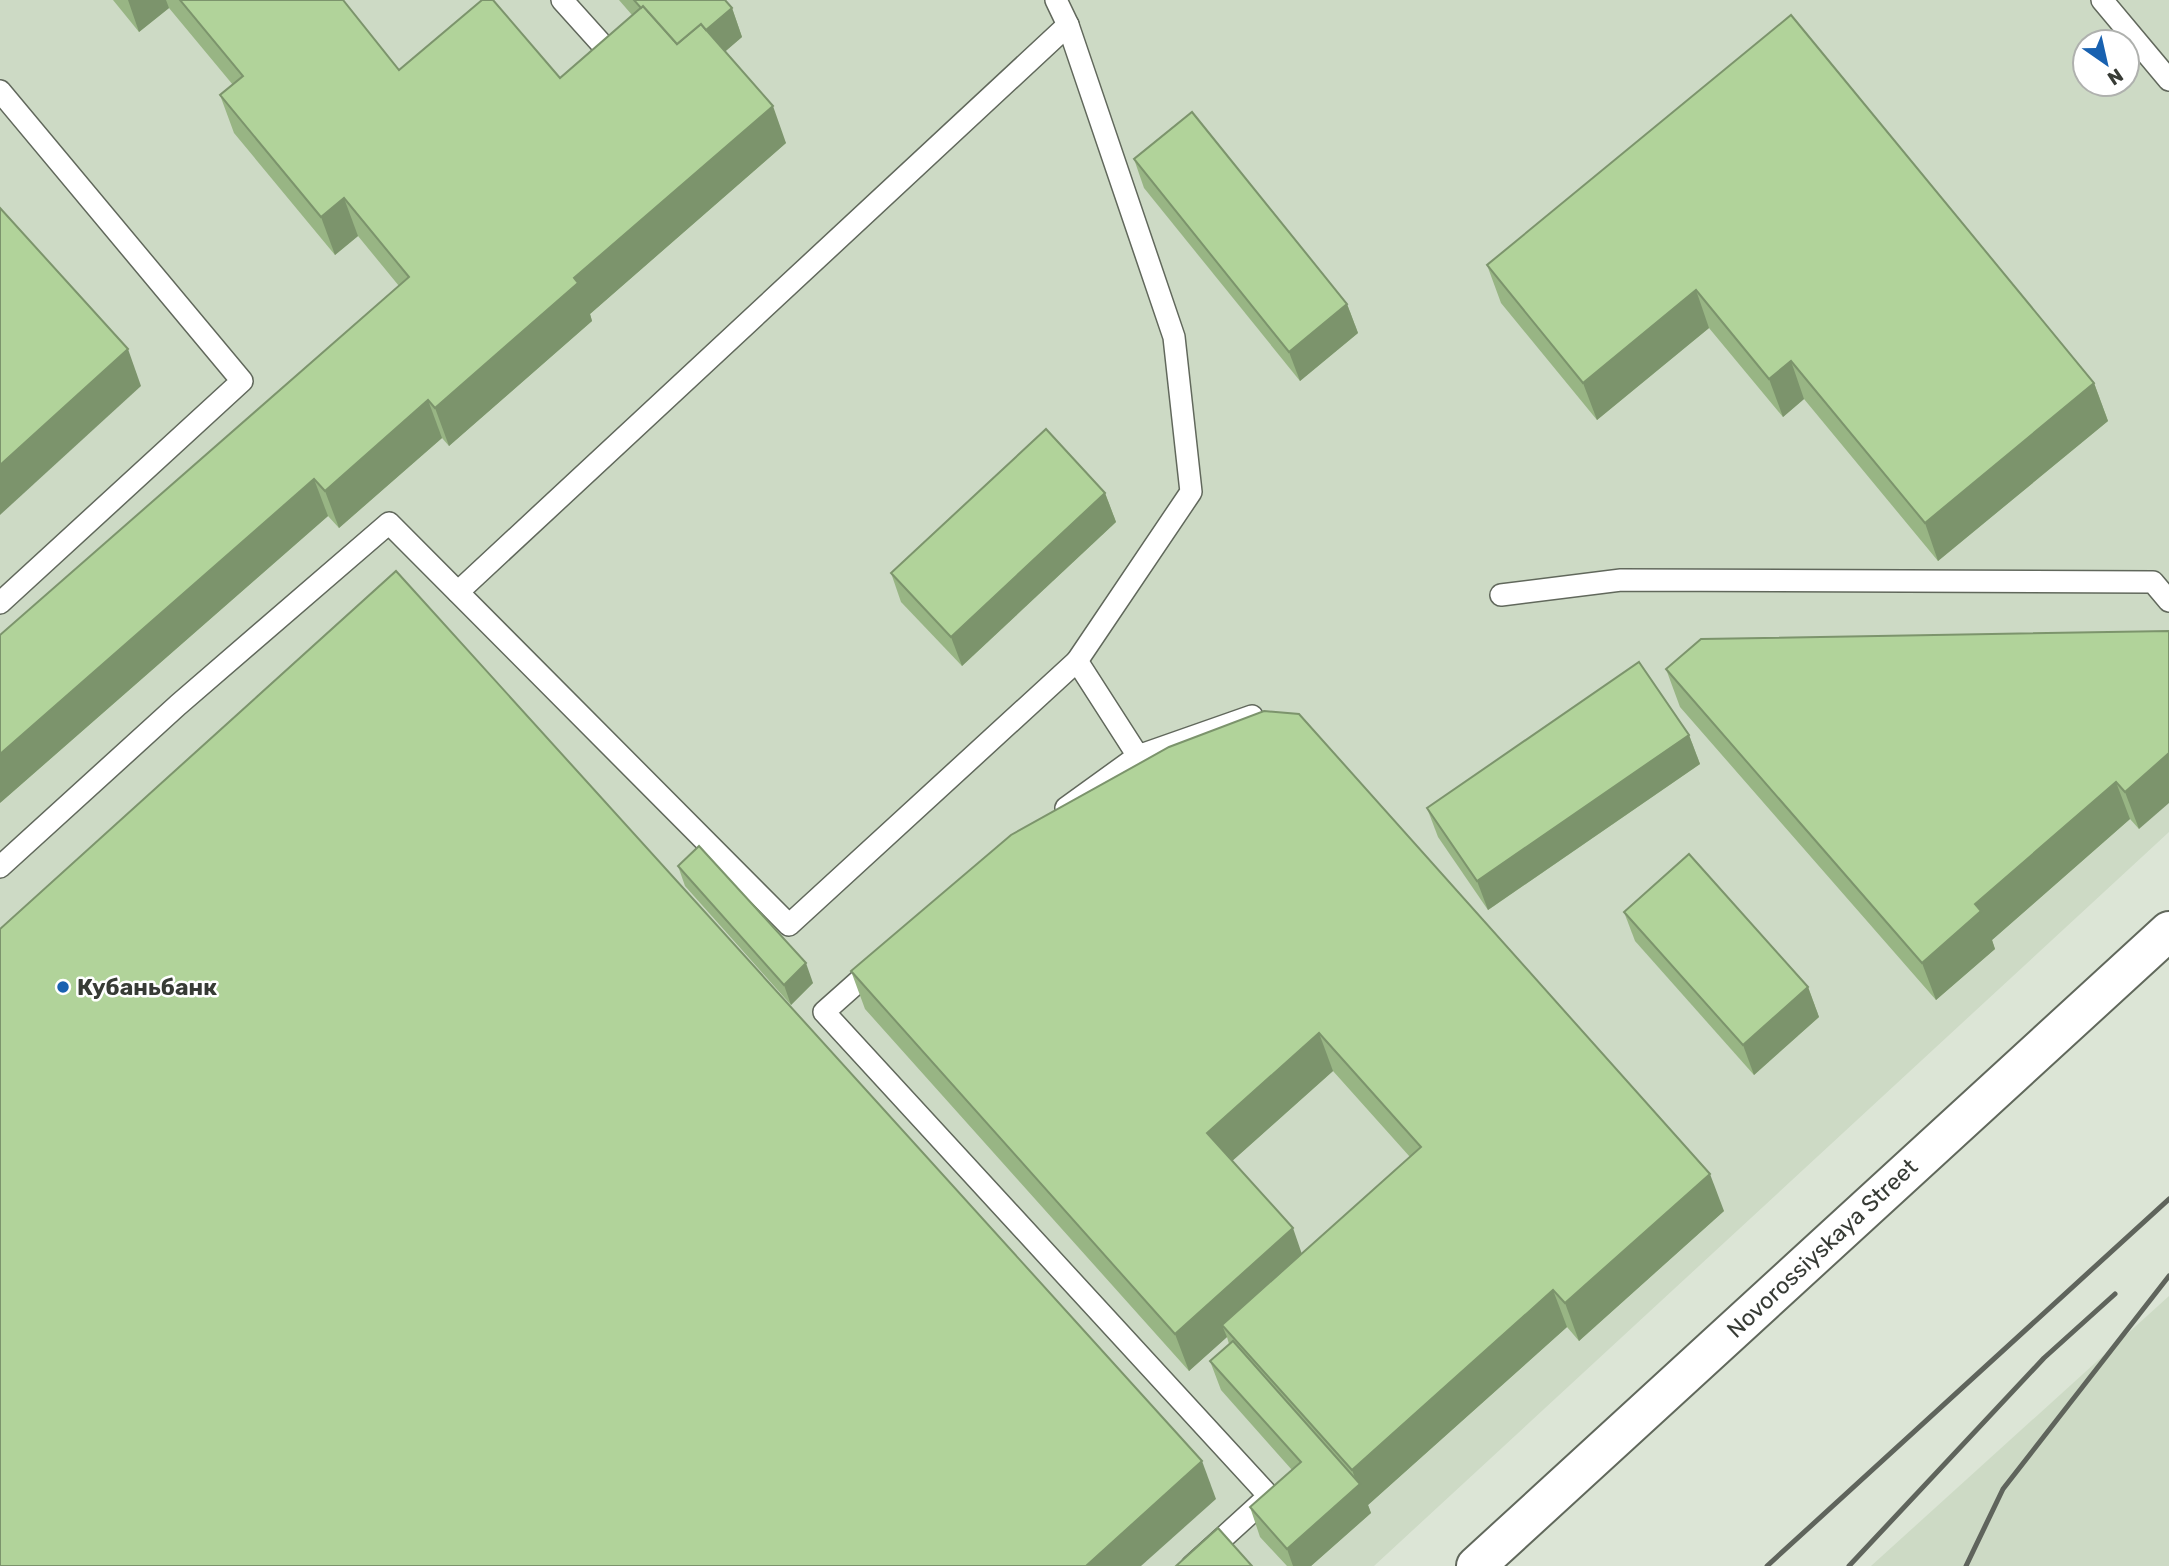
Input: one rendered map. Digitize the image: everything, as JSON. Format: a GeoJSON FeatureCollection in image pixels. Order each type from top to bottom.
{"type":"FeatureCollection","features":[{"type":"Feature","properties":{"kind":"street","name":"Novorossiyskaya Street"},"geometry":{"type":"LineString","coordinates":[[1476,1566],[2169,931]]}},
{"type":"Feature","properties":{"kind":"lane"},"geometry":{"type":"LineString","coordinates":[[562,0],[607,50]]}},
{"type":"Feature","properties":{"kind":"lane"},"geometry":{"type":"LineString","coordinates":[[0,867],[178,705],[389,523],[789,925],[1077,661],[1191,492],[1174,337],[1068,24],[1056,0]]}},
{"type":"Feature","properties":{"kind":"lane"},"geometry":{"type":"LineString","coordinates":[[2102,0],[2169,80]]}},
{"type":"Feature","properties":{"kind":"lane"},"geometry":{"type":"LineString","coordinates":[[458,592],[1068,24]]}},
{"type":"Feature","properties":{"kind":"lane"},"geometry":{"type":"LineString","coordinates":[[0,91],[242,381],[0,603]]}},
{"type":"Feature","properties":{"kind":"lane"},"geometry":{"type":"LineString","coordinates":[[1501,595],[1621,580],[2153,582],[2169,601]]}},
{"type":"Feature","properties":{"kind":"lane"},"geometry":{"type":"LineString","coordinates":[[1077,661],[1138,756]]}},
{"type":"Feature","properties":{"kind":"lane"},"geometry":{"type":"LineString","coordinates":[[1050,819],[1138,756],[1253,716]]}},
{"type":"Feature","properties":{"kind":"lane"},"geometry":{"type":"LineString","coordinates":[[894,949],[824,1012],[1269,1496],[1192,1566]]}},
{"type":"Feature","properties":{"kind":"shaded area"},"geometry":{"type":"Polygon","coordinates":[[[0,0],[2169,0],[2169,832],[1374,1566],[0,1566],[0,0]]]}},
{"type":"Feature","properties":{"kind":"shaded area"},"geometry":{"type":"Polygon","coordinates":[[[2169,1296],[2169,1566],[1871,1566],[2169,1296]]]}},
{"type":"Feature","properties":{"kind":"building"},"geometry":{"type":"Polygon","coordinates":[[[180,0],[343,0],[399,70],[482,0],[493,0],[560,78],[643,6],[677,44],[701,24],[773,106],[574,278],[578,283],[435,408],[428,400],[325,491],[314,479],[0,754],[0,635],[409,277],[344,198],[321,217],[220,95],[243,76],[180,0]]]}},
{"type":"Feature","properties":{"kind":"building"},"geometry":{"type":"Polygon","coordinates":[[[634,0],[725,0],[732,8],[706,30],[701,24],[677,44],[643,6],[641,8],[634,0]]]}},
{"type":"Feature","properties":{"kind":"building"},"geometry":{"type":"Polygon","coordinates":[[[1791,15],[2094,383],[1925,523],[1791,361],[1769,379],[1696,290],[1583,383],[1487,265],[1791,15]]]}},
{"type":"Feature","properties":{"kind":"building"},"geometry":{"type":"Polygon","coordinates":[[[1192,112],[1347,304],[1289,352],[1134,159],[1192,112]]]}},
{"type":"Feature","properties":{"kind":"building"},"geometry":{"type":"Polygon","coordinates":[[[0,208],[128,349],[0,465],[0,208]]]}},
{"type":"Feature","properties":{"kind":"building"},"geometry":{"type":"Polygon","coordinates":[[[1046,429],[1105,493],[951,637],[891,573],[1046,429]]]}},
{"type":"Feature","properties":{"kind":"building"},"geometry":{"type":"Polygon","coordinates":[[[396,571],[1202,1461],[1086,1566],[0,1566],[0,929],[396,571]]]}},
{"type":"Feature","properties":{"kind":"building"},"geometry":{"type":"Polygon","coordinates":[[[2169,631],[2169,753],[2125,792],[2116,782],[1975,904],[1981,911],[1922,963],[1666,669],[1701,639],[2169,631]]]}},
{"type":"Feature","properties":{"kind":"building"},"geometry":{"type":"Polygon","coordinates":[[[1639,662],[1689,735],[1477,881],[1427,808],[1639,662]]]}},
{"type":"Feature","properties":{"kind":"building"},"geometry":{"type":"Polygon","coordinates":[[[1264,711],[1299,714],[1710,1174],[1565,1303],[1553,1290],[1352,1470],[1222,1325],[1421,1147],[1319,1033],[1207,1133],[1293,1228],[1175,1334],[851,971],[1011,835],[1169,747],[1264,711]]]}},
{"type":"Feature","properties":{"kind":"building"},"geometry":{"type":"Polygon","coordinates":[[[699,846],[806,963],[784,985],[678,866],[699,846]]]}},
{"type":"Feature","properties":{"kind":"building"},"geometry":{"type":"Polygon","coordinates":[[[1689,854],[1808,987],[1743,1045],[1624,912],[1689,854]]]}},
{"type":"Feature","properties":{"kind":"building"},"geometry":{"type":"Polygon","coordinates":[[[1233,1341],[1360,1484],[1287,1549],[1250,1507],[1301,1462],[1210,1361],[1233,1341]]]}},
{"type":"Feature","properties":{"kind":"building"},"geometry":{"type":"Polygon","coordinates":[[[1218,1528],[1252,1566],[1176,1566],[1218,1528]]]}},
{"type":"Feature","properties":{"kind":"railway"},"geometry":{"type":"LineString","coordinates":[[1767,1566],[2169,1199]]}},
{"type":"Feature","properties":{"kind":"railway"},"geometry":{"type":"LineString","coordinates":[[1966,1566],[2003,1489],[2169,1276]]}},
{"type":"Feature","properties":{"kind":"railway"},"geometry":{"type":"LineString","coordinates":[[1849,1566],[2044,1358],[2115,1294]]}},
{"type":"Feature","properties":{"kind":"place","name":"Кубаньбанк"},"geometry":{"type":"Point","coordinates":[63,987]}}]}
